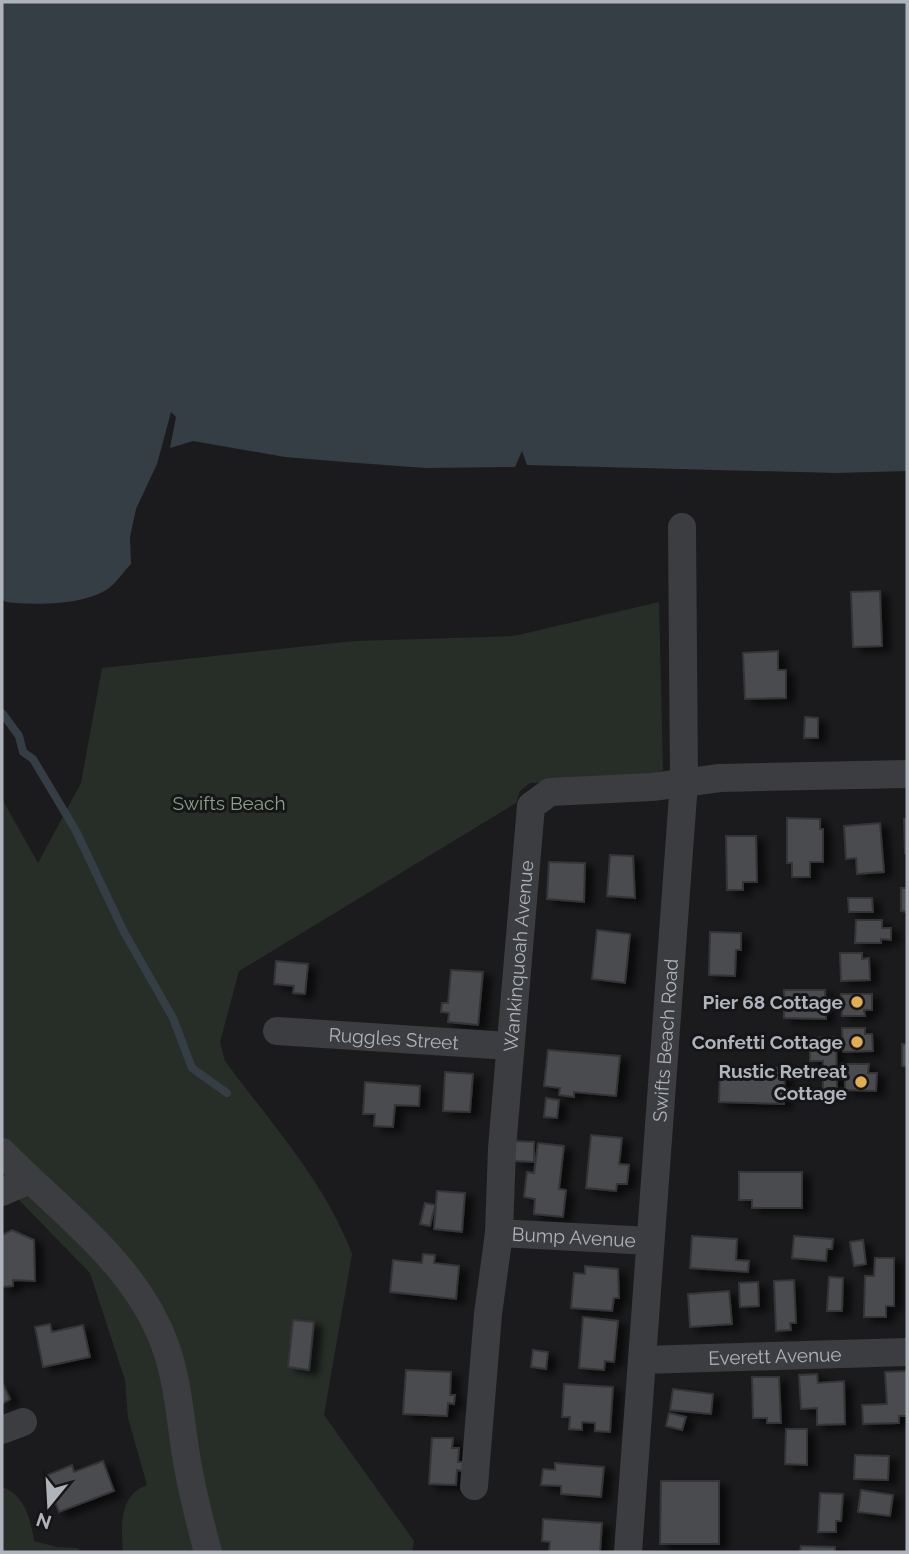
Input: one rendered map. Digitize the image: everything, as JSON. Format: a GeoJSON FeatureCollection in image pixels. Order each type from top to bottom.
{"type":"FeatureCollection","features":[{"type":"Feature","properties":{"kind":"street","name":"Swifts Beach Road"},"geometry":{"type":"LineString","coordinates":[[628,1552],[684,782],[682,527]]}},
{"type":"Feature","properties":{"kind":"street","name":"Wankinquoah Avenue"},"geometry":{"type":"LineString","coordinates":[[474,1486],[488,1314],[499,1233],[510,1046],[531,806],[550,792],[652,787],[720,778],[907,774]]}},
{"type":"Feature","properties":{"kind":"street","name":"Ruggles Street"},"geometry":{"type":"LineString","coordinates":[[277,1031],[510,1046]]}},
{"type":"Feature","properties":{"kind":"street"},"geometry":{"type":"LineString","coordinates":[[2,1152],[102,1249],[137,1292],[154,1319],[172,1371],[186,1454],[208,1552]]}},
{"type":"Feature","properties":{"kind":"street"},"geometry":{"type":"LineString","coordinates":[[2,1192],[29,1180]]}},
{"type":"Feature","properties":{"kind":"street","name":"Bump Avenue"},"geometry":{"type":"LineString","coordinates":[[499,1233],[650,1241]]}},
{"type":"Feature","properties":{"kind":"street","name":"Everett Avenue"},"geometry":{"type":"LineString","coordinates":[[642,1360],[907,1352]]}},
{"type":"Feature","properties":{"kind":"green space","name":"Swifts Beach"},"geometry":{"type":"Polygon","coordinates":[[[659,602],[663,770],[649,775],[530,783],[520,791],[516,803],[239,971],[220,1042],[225,1061],[278,1130],[327,1202],[352,1254],[324,1415],[414,1541],[412,1552],[123,1552],[124,1512],[131,1496],[147,1485],[128,1418],[125,1380],[90,1273],[18,1199],[2,1187],[2,799],[38,863],[81,783],[102,668],[355,641],[514,636],[659,602]]]}},
{"type":"Feature","properties":{"kind":"green space"},"geometry":{"type":"Polygon","coordinates":[[[2,1487],[16,1496],[26,1509],[34,1541],[57,1547],[77,1548],[82,1552],[2,1552],[2,1487]]]}},
{"type":"Feature","properties":{"kind":"shaded area"},"geometry":{"type":"Polygon","coordinates":[[[2,2],[907,2],[907,471],[836,473],[527,465],[522,451],[515,467],[426,468],[285,457],[193,441],[170,448],[176,417],[171,412],[157,464],[136,509],[130,537],[131,564],[118,580],[99,594],[73,601],[44,604],[6,602],[2,599],[2,2]]]}},
{"type":"Feature","properties":{"kind":"building"},"geometry":{"type":"Polygon","coordinates":[[[880,591],[882,646],[853,647],[851,592],[880,591]]]}},
{"type":"Feature","properties":{"kind":"building"},"geometry":{"type":"Polygon","coordinates":[[[778,651],[778,670],[786,670],[786,698],[745,699],[743,653],[778,651]]]}},
{"type":"Feature","properties":{"kind":"building"},"geometry":{"type":"Polygon","coordinates":[[[805,717],[818,718],[818,738],[804,738],[805,717]]]}},
{"type":"Feature","properties":{"kind":"building"},"geometry":{"type":"Polygon","coordinates":[[[787,818],[820,819],[820,829],[823,829],[823,862],[810,862],[810,877],[792,877],[792,863],[787,863],[787,818]]]}},
{"type":"Feature","properties":{"kind":"building"},"geometry":{"type":"Polygon","coordinates":[[[904,819],[907,819],[907,853],[905,853],[904,819]]]}},
{"type":"Feature","properties":{"kind":"building"},"geometry":{"type":"Polygon","coordinates":[[[880,823],[884,872],[857,874],[856,858],[846,859],[844,826],[880,823]]]}},
{"type":"Feature","properties":{"kind":"building"},"geometry":{"type":"Polygon","coordinates":[[[726,836],[756,836],[757,882],[743,882],[743,890],[727,890],[726,836]]]}},
{"type":"Feature","properties":{"kind":"building"},"geometry":{"type":"Polygon","coordinates":[[[610,855],[633,856],[635,898],[607,896],[610,855]]]}},
{"type":"Feature","properties":{"kind":"building"},"geometry":{"type":"Polygon","coordinates":[[[549,862],[585,863],[584,902],[547,899],[549,862]]]}},
{"type":"Feature","properties":{"kind":"building"},"geometry":{"type":"Polygon","coordinates":[[[901,888],[907,888],[907,912],[901,911],[901,888]]]}},
{"type":"Feature","properties":{"kind":"building"},"geometry":{"type":"Polygon","coordinates":[[[848,898],[872,898],[873,912],[849,912],[848,898]]]}},
{"type":"Feature","properties":{"kind":"building"},"geometry":{"type":"Polygon","coordinates":[[[856,920],[882,920],[882,928],[891,928],[891,940],[881,939],[881,943],[855,943],[856,920]]]}},
{"type":"Feature","properties":{"kind":"building"},"geometry":{"type":"Polygon","coordinates":[[[597,930],[630,934],[625,983],[592,979],[597,930]]]}},
{"type":"Feature","properties":{"kind":"building"},"geometry":{"type":"Polygon","coordinates":[[[710,932],[741,933],[741,950],[736,950],[735,976],[709,975],[710,932]]]}},
{"type":"Feature","properties":{"kind":"building"},"geometry":{"type":"Polygon","coordinates":[[[840,953],[862,953],[862,959],[869,958],[870,980],[841,981],[840,953]]]}},
{"type":"Feature","properties":{"kind":"building"},"geometry":{"type":"Polygon","coordinates":[[[276,961],[308,964],[305,994],[293,993],[294,986],[274,984],[276,961]]]}},
{"type":"Feature","properties":{"kind":"building"},"geometry":{"type":"Polygon","coordinates":[[[451,970],[483,972],[478,1025],[448,1022],[449,1013],[441,1012],[442,1003],[448,1003],[451,970]]]}},
{"type":"Feature","properties":{"kind":"building"},"geometry":{"type":"Polygon","coordinates":[[[784,990],[825,990],[826,1019],[784,1018],[784,990]]]}},
{"type":"Feature","properties":{"kind":"building","name":"Pier 68 Cottage"},"geometry":{"type":"Polygon","coordinates":[[[841,994],[872,994],[872,1010],[864,1010],[865,1016],[842,1016],[841,994]]]}},
{"type":"Feature","properties":{"kind":"building","name":"Confetti Cottage"},"geometry":{"type":"Polygon","coordinates":[[[842,1028],[865,1028],[865,1034],[872,1034],[873,1051],[843,1052],[842,1028]]]}},
{"type":"Feature","properties":{"kind":"building"},"geometry":{"type":"Polygon","coordinates":[[[836,1037],[837,1093],[823,1093],[823,1061],[810,1061],[810,1038],[836,1037]]]}},
{"type":"Feature","properties":{"kind":"building"},"geometry":{"type":"Polygon","coordinates":[[[902,1044],[907,1044],[907,1067],[902,1066],[902,1044]]]}},
{"type":"Feature","properties":{"kind":"building"},"geometry":{"type":"Polygon","coordinates":[[[548,1050],[620,1056],[616,1096],[574,1092],[574,1097],[559,1095],[560,1088],[544,1086],[548,1050]]]}},
{"type":"Feature","properties":{"kind":"building","name":"Rustic Retreat Cottage"},"geometry":{"type":"Polygon","coordinates":[[[845,1064],[869,1064],[868,1073],[877,1073],[876,1091],[845,1090],[845,1064]]]}},
{"type":"Feature","properties":{"kind":"building"},"geometry":{"type":"Polygon","coordinates":[[[720,1066],[785,1068],[784,1104],[719,1102],[720,1066]]]}},
{"type":"Feature","properties":{"kind":"building"},"geometry":{"type":"Polygon","coordinates":[[[445,1072],[473,1074],[470,1112],[443,1111],[445,1072]]]}},
{"type":"Feature","properties":{"kind":"building"},"geometry":{"type":"Polygon","coordinates":[[[365,1082],[420,1086],[419,1106],[395,1105],[393,1127],[374,1126],[375,1114],[363,1114],[365,1082]]]}},
{"type":"Feature","properties":{"kind":"building"},"geometry":{"type":"Polygon","coordinates":[[[546,1098],[559,1100],[557,1118],[544,1117],[546,1098]]]}},
{"type":"Feature","properties":{"kind":"building"},"geometry":{"type":"Polygon","coordinates":[[[591,1135],[622,1138],[619,1164],[629,1165],[627,1184],[617,1184],[616,1191],[586,1188],[591,1135]]]}},
{"type":"Feature","properties":{"kind":"building"},"geometry":{"type":"Polygon","coordinates":[[[515,1141],[534,1142],[534,1162],[514,1161],[515,1141]]]}},
{"type":"Feature","properties":{"kind":"building"},"geometry":{"type":"Polygon","coordinates":[[[538,1143],[564,1146],[559,1189],[566,1190],[563,1217],[534,1214],[535,1199],[524,1197],[527,1172],[534,1173],[538,1143]]]}},
{"type":"Feature","properties":{"kind":"building"},"geometry":{"type":"Polygon","coordinates":[[[739,1172],[802,1172],[802,1208],[752,1208],[752,1200],[739,1200],[739,1172]]]}},
{"type":"Feature","properties":{"kind":"building"},"geometry":{"type":"Polygon","coordinates":[[[437,1191],[465,1193],[462,1232],[434,1229],[437,1191]]]}},
{"type":"Feature","properties":{"kind":"building"},"geometry":{"type":"Polygon","coordinates":[[[425,1203],[435,1205],[430,1226],[420,1224],[425,1203]]]}},
{"type":"Feature","properties":{"kind":"building"},"geometry":{"type":"Polygon","coordinates":[[[12,1230],[34,1240],[35,1281],[13,1280],[13,1286],[2,1287],[2,1235],[12,1230]]]}},
{"type":"Feature","properties":{"kind":"building"},"geometry":{"type":"Polygon","coordinates":[[[692,1236],[737,1239],[736,1260],[749,1261],[748,1272],[690,1268],[692,1236]]]}},
{"type":"Feature","properties":{"kind":"building"},"geometry":{"type":"Polygon","coordinates":[[[794,1236],[833,1239],[832,1249],[827,1249],[826,1261],[792,1258],[794,1236]]]}},
{"type":"Feature","properties":{"kind":"building"},"geometry":{"type":"Polygon","coordinates":[[[863,1240],[866,1264],[854,1266],[850,1242],[863,1240]]]}},
{"type":"Feature","properties":{"kind":"building"},"geometry":{"type":"Polygon","coordinates":[[[423,1254],[435,1255],[434,1263],[459,1266],[456,1299],[390,1292],[393,1260],[422,1263],[423,1254]]]}},
{"type":"Feature","properties":{"kind":"building"},"geometry":{"type":"Polygon","coordinates":[[[875,1258],[894,1258],[894,1306],[886,1306],[886,1317],[864,1317],[865,1276],[874,1276],[875,1258]]]}},
{"type":"Feature","properties":{"kind":"building"},"geometry":{"type":"Polygon","coordinates":[[[585,1266],[618,1269],[619,1298],[614,1298],[612,1311],[571,1308],[574,1273],[585,1274],[585,1266]]]}},
{"type":"Feature","properties":{"kind":"building"},"geometry":{"type":"Polygon","coordinates":[[[829,1277],[843,1278],[842,1311],[827,1311],[829,1277]]]}},
{"type":"Feature","properties":{"kind":"building"},"geometry":{"type":"Polygon","coordinates":[[[794,1280],[796,1323],[790,1323],[791,1330],[776,1331],[774,1281],[794,1280]]]}},
{"type":"Feature","properties":{"kind":"building"},"geometry":{"type":"Polygon","coordinates":[[[758,1282],[759,1306],[740,1307],[739,1283],[758,1282]]]}},
{"type":"Feature","properties":{"kind":"building"},"geometry":{"type":"Polygon","coordinates":[[[729,1291],[732,1324],[690,1327],[688,1294],[729,1291]]]}},
{"type":"Feature","properties":{"kind":"building"},"geometry":{"type":"Polygon","coordinates":[[[583,1317],[618,1321],[614,1362],[605,1361],[604,1370],[579,1368],[583,1317]]]}},
{"type":"Feature","properties":{"kind":"building"},"geometry":{"type":"Polygon","coordinates":[[[293,1320],[314,1322],[309,1370],[288,1367],[293,1320]]]}},
{"type":"Feature","properties":{"kind":"building"},"geometry":{"type":"Polygon","coordinates":[[[50,1324],[52,1332],[83,1325],[90,1357],[43,1367],[35,1327],[50,1324]]]}},
{"type":"Feature","properties":{"kind":"building"},"geometry":{"type":"Polygon","coordinates":[[[533,1350],[548,1352],[546,1369],[531,1367],[533,1350]]]}},
{"type":"Feature","properties":{"kind":"building"},"geometry":{"type":"Polygon","coordinates":[[[406,1370],[451,1372],[450,1395],[455,1395],[454,1404],[448,1403],[447,1416],[403,1414],[406,1370]]]}},
{"type":"Feature","properties":{"kind":"building"},"geometry":{"type":"Polygon","coordinates":[[[907,1371],[907,1416],[899,1416],[899,1423],[863,1424],[862,1405],[887,1404],[885,1372],[907,1371]]]}},
{"type":"Feature","properties":{"kind":"building"},"geometry":{"type":"Polygon","coordinates":[[[817,1374],[818,1383],[844,1381],[845,1424],[817,1425],[817,1408],[801,1409],[799,1375],[817,1374]]]}},
{"type":"Feature","properties":{"kind":"building"},"geometry":{"type":"Polygon","coordinates":[[[752,1377],[779,1377],[781,1423],[767,1423],[767,1418],[753,1418],[752,1377]]]}},
{"type":"Feature","properties":{"kind":"building"},"geometry":{"type":"Polygon","coordinates":[[[2,1382],[10,1399],[2,1404],[2,1382]]]}},
{"type":"Feature","properties":{"kind":"building"},"geometry":{"type":"Polygon","coordinates":[[[564,1384],[613,1387],[610,1432],[595,1431],[595,1423],[582,1422],[582,1430],[569,1429],[570,1417],[562,1417],[564,1384]]]}},
{"type":"Feature","properties":{"kind":"building"},"geometry":{"type":"Polygon","coordinates":[[[673,1389],[713,1394],[711,1414],[670,1410],[673,1389]]]}},
{"type":"Feature","properties":{"kind":"building"},"geometry":{"type":"Polygon","coordinates":[[[669,1413],[686,1417],[682,1430],[666,1426],[669,1413]]]}},
{"type":"Feature","properties":{"kind":"building"},"geometry":{"type":"Polygon","coordinates":[[[786,1429],[807,1429],[807,1465],[785,1464],[786,1429]]]}},
{"type":"Feature","properties":{"kind":"building"},"geometry":{"type":"Polygon","coordinates":[[[432,1438],[453,1438],[452,1448],[459,1448],[458,1462],[463,1462],[463,1471],[457,1470],[456,1485],[429,1484],[432,1438]]]}},
{"type":"Feature","properties":{"kind":"building"},"geometry":{"type":"Polygon","coordinates":[[[855,1455],[889,1456],[888,1480],[854,1479],[855,1455]]]}},
{"type":"Feature","properties":{"kind":"building"},"geometry":{"type":"Polygon","coordinates":[[[103,1461],[114,1491],[59,1512],[45,1476],[72,1465],[74,1472],[103,1461]]]}},
{"type":"Feature","properties":{"kind":"building"},"geometry":{"type":"Polygon","coordinates":[[[555,1463],[604,1467],[601,1497],[561,1494],[561,1486],[541,1485],[543,1469],[555,1470],[555,1463]]]}},
{"type":"Feature","properties":{"kind":"building"},"geometry":{"type":"Polygon","coordinates":[[[661,1481],[719,1481],[719,1544],[660,1544],[661,1481]]]}},
{"type":"Feature","properties":{"kind":"building"},"geometry":{"type":"Polygon","coordinates":[[[861,1490],[893,1495],[890,1516],[858,1512],[861,1490]]]}},
{"type":"Feature","properties":{"kind":"building"},"geometry":{"type":"Polygon","coordinates":[[[820,1493],[843,1494],[841,1521],[836,1521],[836,1532],[818,1532],[820,1493]]]}},
{"type":"Feature","properties":{"kind":"building"},"geometry":{"type":"Polygon","coordinates":[[[543,1519],[602,1523],[600,1552],[549,1552],[550,1542],[542,1541],[543,1519]]]}},
{"type":"Feature","properties":{"kind":"building"},"geometry":{"type":"Polygon","coordinates":[[[801,1546],[835,1547],[835,1552],[800,1552],[801,1546]]]}},
{"type":"Feature","properties":{"kind":"waterway"},"geometry":{"type":"LineString","coordinates":[[2,713],[19,736],[23,752],[33,759],[76,831],[124,932],[173,1018],[192,1068],[227,1093]]}},
{"type":"Feature","properties":{"kind":"place","name":"Pier 68 Cottage"},"geometry":{"type":"Point","coordinates":[857,1002]}},
{"type":"Feature","properties":{"kind":"place","name":"Confetti Cottage"},"geometry":{"type":"Point","coordinates":[857,1042]}},
{"type":"Feature","properties":{"kind":"place","name":"Rustic Retreat Cottage"},"geometry":{"type":"Point","coordinates":[861,1082]}}]}
